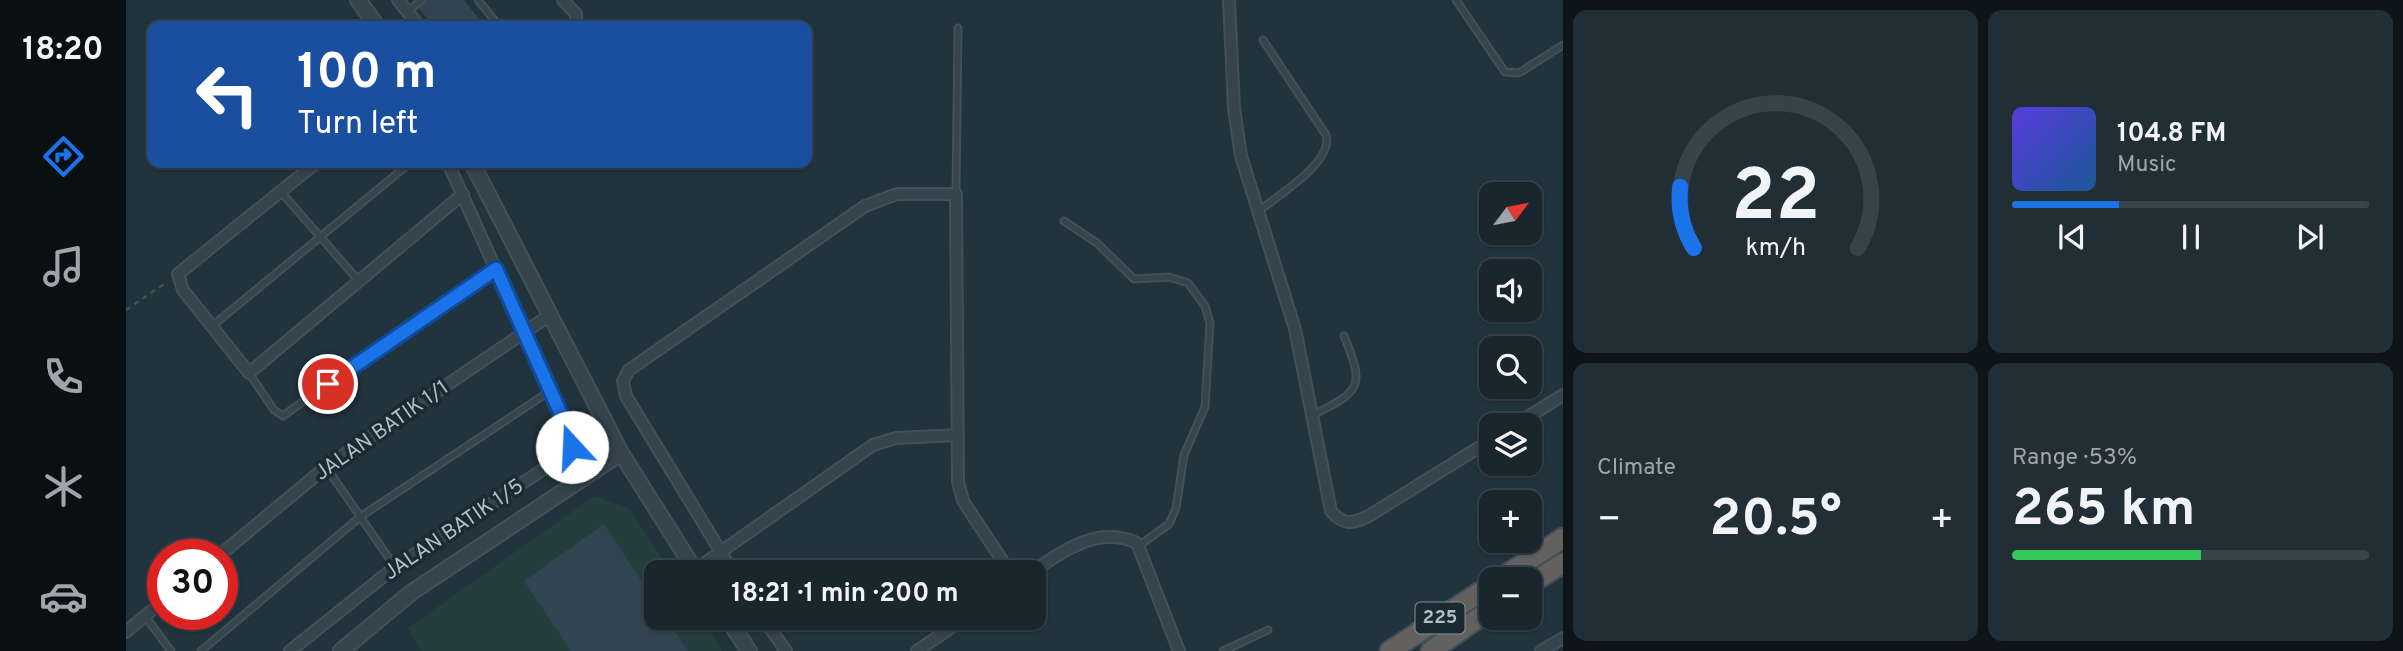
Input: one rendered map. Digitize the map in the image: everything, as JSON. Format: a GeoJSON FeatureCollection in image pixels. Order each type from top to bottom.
{"type":"FeatureCollection","features":[{"type":"Feature","properties":{"kind":"highway"},"geometry":{"type":"LineString","coordinates":[[1518,567],[1563,538]]}},
{"type":"Feature","properties":{"kind":"highway"},"geometry":{"type":"LineString","coordinates":[[1542,576],[1563,563]]}},
{"type":"Feature","properties":{"kind":"highway","name":"225"},"geometry":{"type":"LineString","coordinates":[[1390,651],[1479,593]]}},
{"type":"Feature","properties":{"kind":"highway","name":"225"},"geometry":{"type":"LineString","coordinates":[[1430,651],[1479,617]]}},
{"type":"Feature","properties":{"kind":"street"},"geometry":{"type":"LineString","coordinates":[[358,0],[373,21]]}},
{"type":"Feature","properties":{"kind":"street"},"geometry":{"type":"LineString","coordinates":[[398,0],[415,21]]}},
{"type":"Feature","properties":{"kind":"street"},"geometry":{"type":"LineString","coordinates":[[563,0],[576,21]]}},
{"type":"Feature","properties":{"kind":"street"},"geometry":{"type":"LineString","coordinates":[[1229,0],[1237,132],[1241,156],[1295,328],[1331,511],[1339,521],[1347,523],[1376,511],[1479,447]]}},
{"type":"Feature","properties":{"kind":"street"},"geometry":{"type":"LineString","coordinates":[[310,168],[178,274],[183,290],[249,373],[463,194]]}},
{"type":"Feature","properties":{"kind":"street","name":"JALAN BATIK 1/5"},"geometry":{"type":"LineString","coordinates":[[290,651],[395,568],[568,453],[572,439],[450,168]]}},
{"type":"Feature","properties":{"kind":"street"},"geometry":{"type":"LineString","coordinates":[[475,168],[621,453],[688,560]]}},
{"type":"Feature","properties":{"kind":"street"},"geometry":{"type":"LineString","coordinates":[[725,560],[626,396],[623,381],[629,370],[865,206],[897,194],[956,194],[958,482],[964,501],[1002,560]]}},
{"type":"Feature","properties":{"kind":"street","name":"JALAN BATIK 1/1"},"geometry":{"type":"LineString","coordinates":[[238,539],[326,467],[550,314]]}},
{"type":"Feature","properties":{"kind":"street"},"geometry":{"type":"LineString","coordinates":[[1534,413],[1563,395]]}},
{"type":"Feature","properties":{"kind":"street"},"geometry":{"type":"LineString","coordinates":[[710,560],[873,445],[896,438],[958,435]]}},
{"type":"Feature","properties":{"kind":"street"},"geometry":{"type":"LineString","coordinates":[[350,648],[412,592],[621,453]]}},
{"type":"Feature","properties":{"kind":"street"},"geometry":{"type":"LineString","coordinates":[[1046,563],[1080,542],[1121,537],[1140,545],[1179,651]]}},
{"type":"Feature","properties":{"kind":"street"},"geometry":{"type":"LineString","coordinates":[[126,632],[145,616]]}},
{"type":"Feature","properties":{"kind":"street"},"geometry":{"type":"LineString","coordinates":[[735,630],[749,651]]}},
{"type":"Feature","properties":{"kind":"street"},"geometry":{"type":"LineString","coordinates":[[772,630],[786,651]]}},
{"type":"Feature","properties":{"kind":"street"},"geometry":{"type":"LineString","coordinates":[[916,651],[947,630]]}},
{"type":"Feature","properties":{"kind":"street"},"geometry":{"type":"LineString","coordinates":[[1541,651],[1563,638]]}},
{"type":"Feature","properties":{"kind":"lane"},"geometry":{"type":"LineString","coordinates":[[407,11],[422,0]]}},
{"type":"Feature","properties":{"kind":"lane"},"geometry":{"type":"LineString","coordinates":[[478,0],[495,21]]}},
{"type":"Feature","properties":{"kind":"lane"},"geometry":{"type":"LineString","coordinates":[[1457,0],[1505,72],[1519,73],[1563,45]]}},
{"type":"Feature","properties":{"kind":"lane"},"geometry":{"type":"LineString","coordinates":[[956,194],[958,29]]}},
{"type":"Feature","properties":{"kind":"lane"},"geometry":{"type":"LineString","coordinates":[[1258,211],[1307,173],[1325,153],[1329,144],[1263,40]]}},
{"type":"Feature","properties":{"kind":"lane"},"geometry":{"type":"LineString","coordinates":[[211,327],[319,235],[404,168]]}},
{"type":"Feature","properties":{"kind":"lane"},"geometry":{"type":"LineString","coordinates":[[281,192],[358,280]]}},
{"type":"Feature","properties":{"kind":"lane"},"geometry":{"type":"LineString","coordinates":[[1064,221],[1097,243],[1134,279],[1169,277],[1188,283],[1205,306],[1210,323],[1211,352],[1205,407],[1184,455],[1176,508],[1169,524],[1140,545]]}},
{"type":"Feature","properties":{"kind":"lane"},"geometry":{"type":"LineString","coordinates":[[249,373],[274,410],[282,416],[365,356],[496,269]]}},
{"type":"Feature","properties":{"kind":"lane"},"geometry":{"type":"LineString","coordinates":[[1313,415],[1343,400],[1354,389],[1358,373],[1344,336]]}},
{"type":"Feature","properties":{"kind":"lane"},"geometry":{"type":"LineString","coordinates":[[201,651],[360,517],[550,391]]}},
{"type":"Feature","properties":{"kind":"lane"},"geometry":{"type":"LineString","coordinates":[[326,467],[395,568]]}},
{"type":"Feature","properties":{"kind":"lane"},"geometry":{"type":"LineString","coordinates":[[145,616],[171,651]]}},
{"type":"Feature","properties":{"kind":"lane"},"geometry":{"type":"LineString","coordinates":[[1223,651],[1268,630]]}},
{"type":"Feature","properties":{"kind":"path"},"geometry":{"type":"LineString","coordinates":[[126,310],[178,274]]}},
{"type":"Feature","properties":{"kind":"green space"},"geometry":{"type":"Polygon","coordinates":[[[594,496],[629,508],[663,560],[644,560],[644,630],[709,630],[722,651],[421,651],[408,628],[594,496]]]}},
{"type":"Feature","properties":{"kind":"building"},"geometry":{"type":"Polygon","coordinates":[[[427,0],[464,0],[481,21],[430,21],[419,9],[427,0]]]}},
{"type":"Feature","properties":{"kind":"building"},"geometry":{"type":"Polygon","coordinates":[[[604,524],[644,585],[644,630],[674,630],[688,651],[571,651],[524,581],[604,524]]]}},
{"type":"Feature","properties":{"kind":"route"},"geometry":{"type":"LineString","coordinates":[[328,384],[365,356],[496,269],[572,439],[572,447]]}}]}
